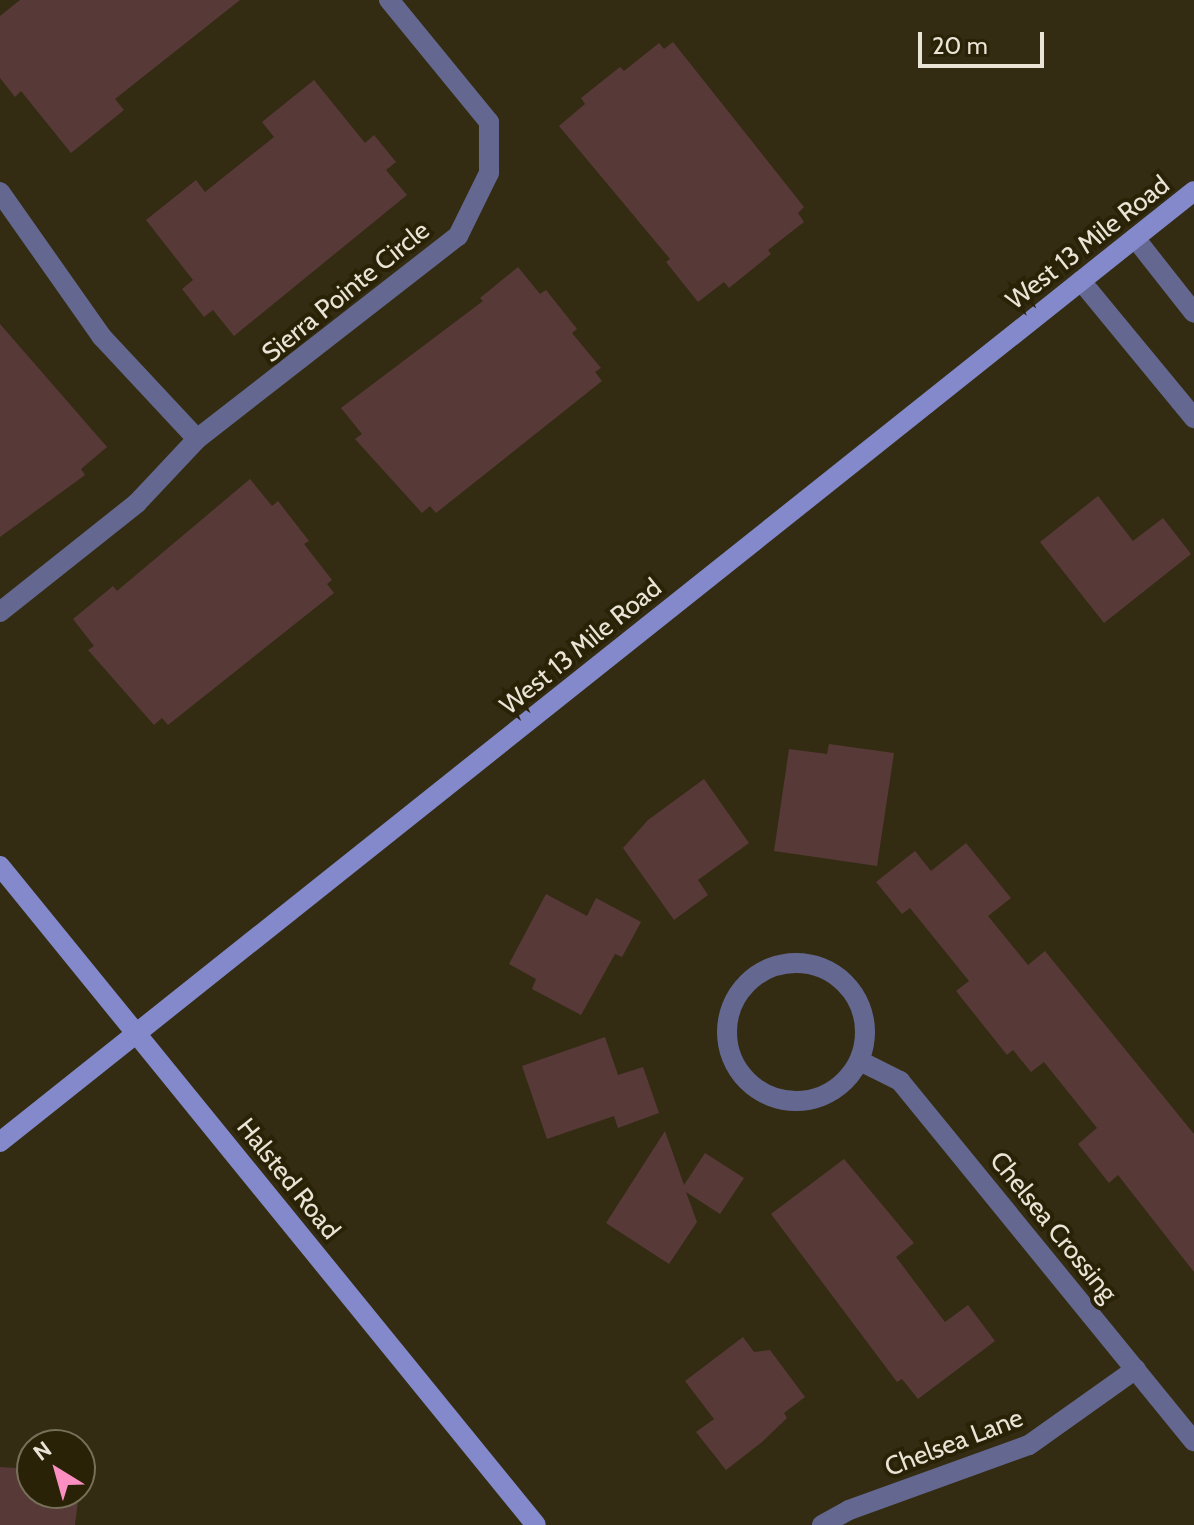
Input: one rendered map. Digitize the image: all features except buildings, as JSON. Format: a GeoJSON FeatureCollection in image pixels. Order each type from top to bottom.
{"type":"FeatureCollection","features":[{"type":"Feature","properties":{"kind":"street","name":"Sierra Pointe Circle"},"geometry":{"type":"LineString","coordinates":[[0,612],[137,503],[197,439],[458,236],[489,173],[489,122],[389,0]]}},
{"type":"Feature","properties":{"kind":"street","name":"West 13 Mile Road"},"geometry":{"type":"LineString","coordinates":[[0,1142],[1194,191]]}},
{"type":"Feature","properties":{"kind":"street"},"geometry":{"type":"LineString","coordinates":[[0,192],[102,337],[197,439]]}},
{"type":"Feature","properties":{"kind":"street"},"geometry":{"type":"LineString","coordinates":[[1135,238],[1194,313]]}},
{"type":"Feature","properties":{"kind":"street"},"geometry":{"type":"LineString","coordinates":[[1081,281],[1194,418]]}},
{"type":"Feature","properties":{"kind":"street","name":"Halsted Road"},"geometry":{"type":"LineString","coordinates":[[0,866],[536,1525]]}},
{"type":"Feature","properties":{"kind":"street"},"geometry":{"type":"LineString","coordinates":[[775,965],[821,966],[856,994],[865,1016],[860,1061],[838,1087],[806,1101],[761,1092],[731,1059],[727,1025],[739,992],[775,965]]}},
{"type":"Feature","properties":{"kind":"street","name":"Chelsea Crossing"},"geometry":{"type":"LineString","coordinates":[[860,1061],[900,1081],[1194,1441]]}},
{"type":"Feature","properties":{"kind":"street","name":"Chelsea Lane"},"geometry":{"type":"LineString","coordinates":[[822,1525],[849,1510],[1029,1445],[1136,1369]]}}]}
